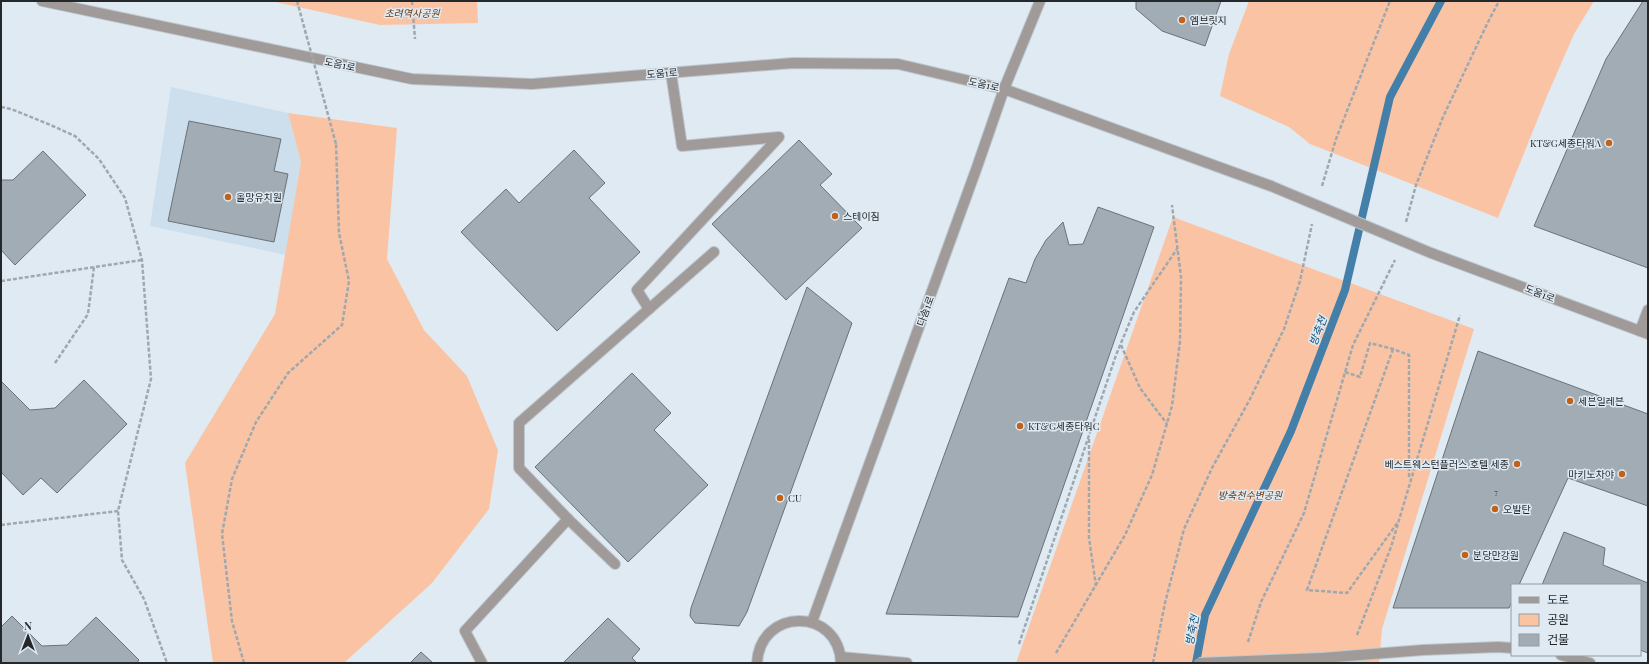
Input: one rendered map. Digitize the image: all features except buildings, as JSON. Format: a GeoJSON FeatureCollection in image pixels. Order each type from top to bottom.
{"type":"FeatureCollection","features":[{"type":"Feature","properties":{"kind":"street","name":"도움1로"},"geometry":{"type":"LineString","coordinates":[[42,1],[412,79],[532,84],[793,63],[898,64],[1004,89],[1271,186],[1431,253],[1644,332]]}},
{"type":"Feature","properties":{"kind":"street","name":"다솜1로"},"geometry":{"type":"LineString","coordinates":[[812,622],[975,175],[1004,89],[1040,1]]}},
{"type":"Feature","properties":{"kind":"street"},"geometry":{"type":"LineString","coordinates":[[649,309],[637,290],[779,137],[682,146],[671,73]]}},
{"type":"Feature","properties":{"kind":"street"},"geometry":{"type":"LineString","coordinates":[[615,564],[568,519],[519,468],[519,423],[714,252]]}},
{"type":"Feature","properties":{"kind":"street"},"geometry":{"type":"LineString","coordinates":[[1644,332],[1648,310]]}},
{"type":"Feature","properties":{"kind":"street"},"geometry":{"type":"LineString","coordinates":[[482,663],[465,631],[568,519]]}},
{"type":"Feature","properties":{"kind":"street"},"geometry":{"type":"LineString","coordinates":[[757,663],[758,653],[763,640],[772,630],[784,623],[798,620],[812,622],[824,628],[834,639],[841,660],[907,663]]}},
{"type":"Feature","properties":{"kind":"street"},"geometry":{"type":"LineString","coordinates":[[1199,663],[1322,658],[1431,650],[1498,647],[1511,648]]}},
{"type":"Feature","properties":{"kind":"street"},"geometry":{"type":"LineString","coordinates":[[1565,656],[1590,663]]}},
{"type":"Feature","properties":{"kind":"path"},"geometry":{"type":"LineString","coordinates":[[244,663],[232,621],[222,534],[232,479],[256,422],[288,372],[342,324],[349,281],[339,233],[336,144],[297,1]]}},
{"type":"Feature","properties":{"kind":"path"},"geometry":{"type":"LineString","coordinates":[[412,1],[415,39]]}},
{"type":"Feature","properties":{"kind":"path"},"geometry":{"type":"LineString","coordinates":[[1320,192],[1336,139],[1390,1]]}},
{"type":"Feature","properties":{"kind":"path"},"geometry":{"type":"LineString","coordinates":[[1404,229],[1416,185],[1443,117],[1499,1]]}},
{"type":"Feature","properties":{"kind":"path"},"geometry":{"type":"LineString","coordinates":[[1,107],[11,109],[46,122],[75,136],[99,159],[124,198],[142,260],[151,379],[118,510],[122,560],[144,599],[167,663]]}},
{"type":"Feature","properties":{"kind":"path"},"geometry":{"type":"LineString","coordinates":[[1056,653],[1096,586],[1124,535],[1152,475],[1172,406],[1180,341],[1181,276],[1172,205]]}},
{"type":"Feature","properties":{"kind":"path"},"geometry":{"type":"LineString","coordinates":[[1153,663],[1184,529],[1212,468],[1250,399],[1284,329],[1300,281],[1312,221]]}},
{"type":"Feature","properties":{"kind":"path"},"geometry":{"type":"LineString","coordinates":[[1019,644],[1120,345],[1134,312],[1177,249]]}},
{"type":"Feature","properties":{"kind":"path"},"geometry":{"type":"LineString","coordinates":[[1247,643],[1261,602],[1304,513],[1353,345],[1396,258]]}},
{"type":"Feature","properties":{"kind":"path"},"geometry":{"type":"LineString","coordinates":[[1,281],[142,260]]}},
{"type":"Feature","properties":{"kind":"path"},"geometry":{"type":"LineString","coordinates":[[55,363],[88,314],[94,267]]}},
{"type":"Feature","properties":{"kind":"path"},"geometry":{"type":"LineString","coordinates":[[1357,635],[1391,547],[1409,482],[1460,315]]}},
{"type":"Feature","properties":{"kind":"path"},"geometry":{"type":"LineString","coordinates":[[1345,372],[1360,377],[1370,343],[1409,355],[1409,482]]}},
{"type":"Feature","properties":{"kind":"path"},"geometry":{"type":"LineString","coordinates":[[1120,345],[1140,388],[1167,424]]}},
{"type":"Feature","properties":{"kind":"path"},"geometry":{"type":"LineString","coordinates":[[1393,349],[1307,590],[1347,593],[1398,522]]}},
{"type":"Feature","properties":{"kind":"path"},"geometry":{"type":"LineString","coordinates":[[1089,437],[1090,538],[1096,586]]}},
{"type":"Feature","properties":{"kind":"path"},"geometry":{"type":"LineString","coordinates":[[1,526],[118,510]]}},
{"type":"Feature","properties":{"kind":"shaded area"},"geometry":{"type":"Polygon","coordinates":[[[171,87],[288,113],[301,162],[286,255],[150,226],[171,87]]]}},
{"type":"Feature","properties":{"kind":"green space","name":"초려역사공원"},"geometry":{"type":"Polygon","coordinates":[[[271,1],[477,1],[478,23],[380,25],[271,1]]]}},
{"type":"Feature","properties":{"kind":"green space"},"geometry":{"type":"Polygon","coordinates":[[[1249,1],[1594,1],[1574,34],[1547,96],[1498,218],[1310,144],[1289,127],[1220,96],[1229,54],[1249,1]]]}},
{"type":"Feature","properties":{"kind":"green space"},"geometry":{"type":"Polygon","coordinates":[[[288,113],[397,128],[387,259],[424,330],[467,376],[498,450],[489,509],[432,583],[344,663],[213,663],[185,463],[275,314],[301,162],[288,113]]]}},
{"type":"Feature","properties":{"kind":"green space","name":"방축천수변공원"},"geometry":{"type":"Polygon","coordinates":[[[1173,217],[1474,329],[1382,629],[1379,663],[1016,663],[1173,217]]]}},
{"type":"Feature","properties":{"kind":"waterway","name":"방축천"},"geometry":{"type":"LineString","coordinates":[[1196,663],[1205,615],[1291,431],[1345,290],[1390,97],[1441,1]]}},
{"type":"Feature","properties":{"kind":"place","name":"엠브릿지"},"geometry":{"type":"Point","coordinates":[1182,20]}},
{"type":"Feature","properties":{"kind":"place","name":"KT&G세종타워A"},"geometry":{"type":"Point","coordinates":[1609,143]}},
{"type":"Feature","properties":{"kind":"place","name":"올망유치원"},"geometry":{"type":"Point","coordinates":[228,197]}},
{"type":"Feature","properties":{"kind":"place","name":"스테이짐"},"geometry":{"type":"Point","coordinates":[835,216]}},
{"type":"Feature","properties":{"kind":"place","name":"세븐일레븐"},"geometry":{"type":"Point","coordinates":[1570,401]}},
{"type":"Feature","properties":{"kind":"place","name":"KT&G세종타워C"},"geometry":{"type":"Point","coordinates":[1020,426]}},
{"type":"Feature","properties":{"kind":"place","name":"베스트웨스턴플러스 호텔 세종"},"geometry":{"type":"Point","coordinates":[1517,464]}},
{"type":"Feature","properties":{"kind":"place","name":"마키노차야"},"geometry":{"type":"Point","coordinates":[1622,474]}},
{"type":"Feature","properties":{"kind":"place","name":"CU"},"geometry":{"type":"Point","coordinates":[780,498]}},
{"type":"Feature","properties":{"kind":"place","name":"오발탄"},"geometry":{"type":"Point","coordinates":[1495,509]}},
{"type":"Feature","properties":{"kind":"place","name":"분당만강원"},"geometry":{"type":"Point","coordinates":[1465,555]}}]}
